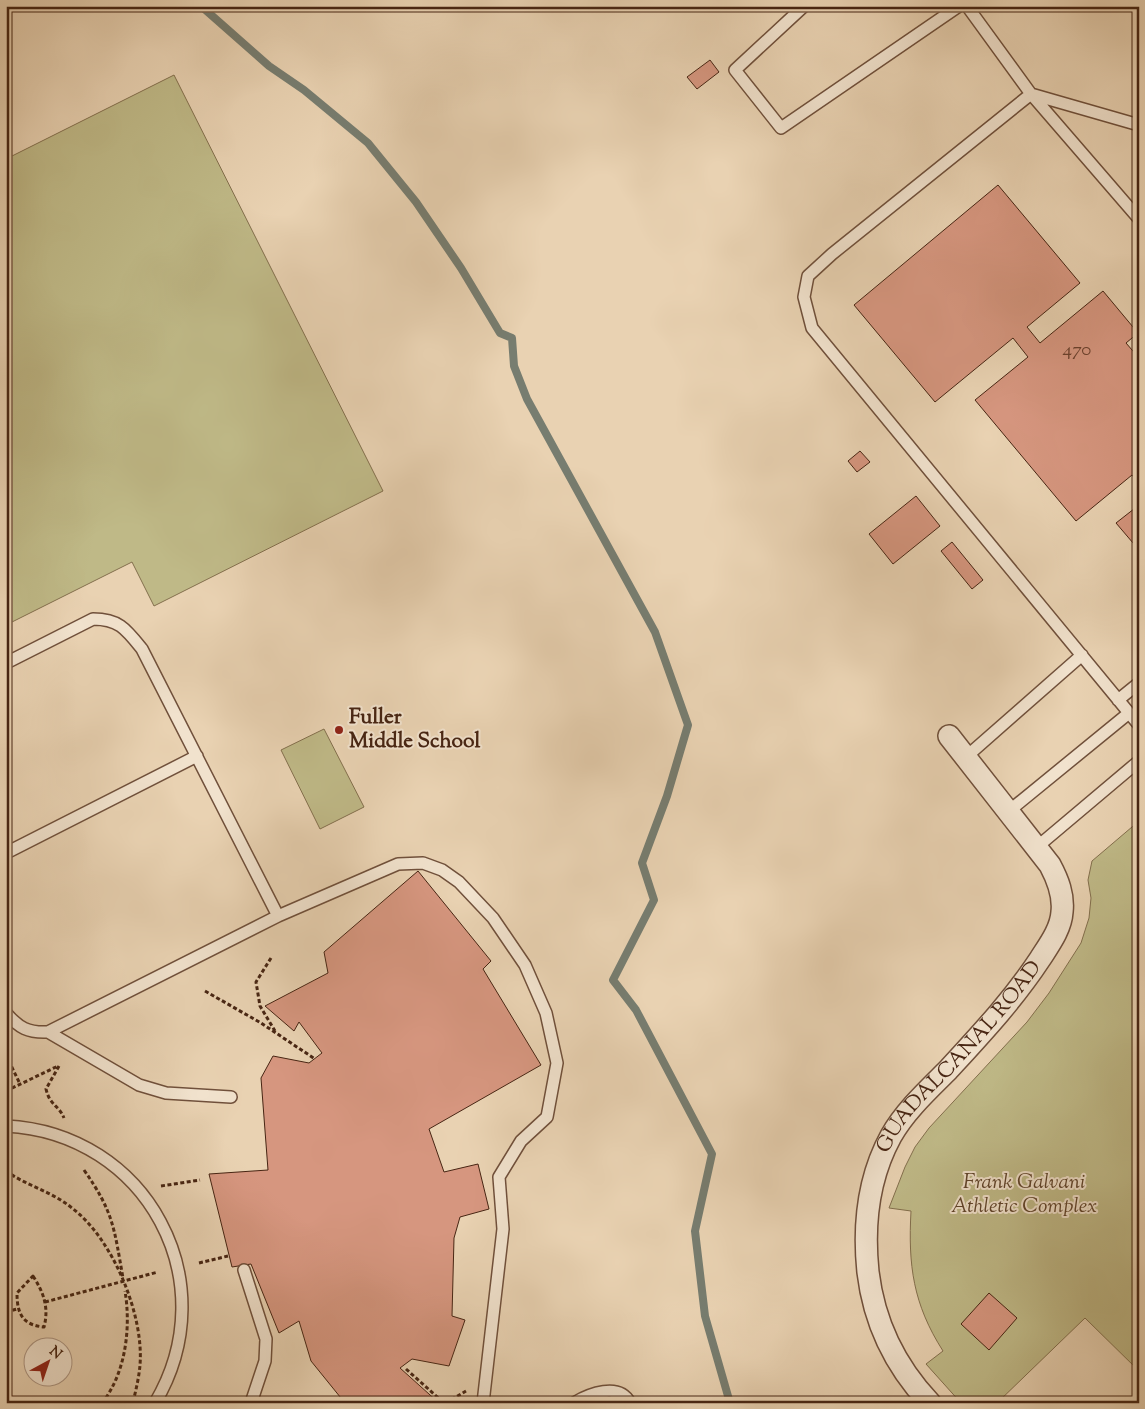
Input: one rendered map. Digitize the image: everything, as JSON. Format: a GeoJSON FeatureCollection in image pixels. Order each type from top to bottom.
{"type":"FeatureCollection","features":[{"type":"Feature","properties":{"kind":"street","name":"GUADALCANAL ROAD"},"geometry":{"type":"LineString","coordinates":[[930,1403],[908,1376],[882,1332],[875,1306],[867,1257],[869,1197],[880,1157],[892,1134],[909,1111],[1006,1006],[1056,932],[1062,914],[1062,897],[1058,880],[1037,847],[949,736]]}},
{"type":"Feature","properties":{"kind":"lane"},"geometry":{"type":"LineString","coordinates":[[804,6],[735,70],[781,128],[959,6]]}},
{"type":"Feature","properties":{"kind":"lane"},"geometry":{"type":"LineString","coordinates":[[967,6],[1031,94],[1139,219]]}},
{"type":"Feature","properties":{"kind":"lane"},"geometry":{"type":"LineString","coordinates":[[1031,94],[1139,125]]}},
{"type":"Feature","properties":{"kind":"lane"},"geometry":{"type":"LineString","coordinates":[[1031,94],[832,254],[808,276],[804,297],[812,328],[1139,725]]}},
{"type":"Feature","properties":{"kind":"lane"},"geometry":{"type":"LineString","coordinates":[[6,663],[93,619],[108,619],[121,625],[142,649],[278,916]]}},
{"type":"Feature","properties":{"kind":"lane"},"geometry":{"type":"LineString","coordinates":[[966,757],[1082,655]]}},
{"type":"Feature","properties":{"kind":"lane"},"geometry":{"type":"LineString","coordinates":[[1118,700],[1139,683]]}},
{"type":"Feature","properties":{"kind":"lane"},"geometry":{"type":"LineString","coordinates":[[1009,812],[1129,713]]}},
{"type":"Feature","properties":{"kind":"lane"},"geometry":{"type":"LineString","coordinates":[[6,853],[197,756]]}},
{"type":"Feature","properties":{"kind":"lane"},"geometry":{"type":"LineString","coordinates":[[1037,847],[1139,761]]}},
{"type":"Feature","properties":{"kind":"lane"},"geometry":{"type":"LineString","coordinates":[[6,1013],[16,1025],[29,1033],[48,1032],[278,916],[398,864],[423,863],[442,870],[459,882],[493,918],[525,965],[546,1013],[557,1063],[547,1117],[521,1141],[499,1177],[503,1229],[483,1403]]}},
{"type":"Feature","properties":{"kind":"lane"},"geometry":{"type":"LineString","coordinates":[[48,1032],[139,1085],[166,1093],[231,1097]]}},
{"type":"Feature","properties":{"kind":"lane"},"geometry":{"type":"LineString","coordinates":[[6,1126],[22,1126],[63,1138],[87,1147],[114,1164],[149,1200],[166,1229],[178,1267],[182,1308],[178,1349],[168,1380],[155,1403]]}},
{"type":"Feature","properties":{"kind":"lane"},"geometry":{"type":"LineString","coordinates":[[244,1270],[266,1339],[264,1361],[251,1403]]}},
{"type":"Feature","properties":{"kind":"lane"},"geometry":{"type":"LineString","coordinates":[[574,1403],[591,1393],[615,1391],[629,1399],[630,1403]]}},
{"type":"Feature","properties":{"kind":"path"},"geometry":{"type":"LineString","coordinates":[[271,958],[256,982],[260,1006],[277,1034]]}},
{"type":"Feature","properties":{"kind":"path"},"geometry":{"type":"LineString","coordinates":[[205,991],[277,1034],[314,1059]]}},
{"type":"Feature","properties":{"kind":"path"},"geometry":{"type":"LineString","coordinates":[[6,1054],[20,1084]]}},
{"type":"Feature","properties":{"kind":"path"},"geometry":{"type":"LineString","coordinates":[[6,1091],[59,1066],[46,1089],[49,1101],[61,1111],[64,1118]]}},
{"type":"Feature","properties":{"kind":"path"},"geometry":{"type":"LineString","coordinates":[[78,1162],[104,1201],[113,1220],[127,1303],[127,1332],[121,1364],[102,1403]]}},
{"type":"Feature","properties":{"kind":"path"},"geometry":{"type":"LineString","coordinates":[[6,1171],[16,1178],[50,1192],[74,1210],[99,1236],[123,1282],[137,1323],[140,1364],[133,1402]]}},
{"type":"Feature","properties":{"kind":"path"},"geometry":{"type":"LineString","coordinates":[[161,1186],[200,1180]]}},
{"type":"Feature","properties":{"kind":"path"},"geometry":{"type":"LineString","coordinates":[[199,1262],[228,1256]]}},
{"type":"Feature","properties":{"kind":"path"},"geometry":{"type":"LineString","coordinates":[[46,1302],[164,1270]]}},
{"type":"Feature","properties":{"kind":"path"},"geometry":{"type":"LineString","coordinates":[[33,1276],[42,1289],[46,1302],[47,1317],[44,1327],[33,1326],[23,1318],[17,1309],[17,1293],[33,1276]]}},
{"type":"Feature","properties":{"kind":"path"},"geometry":{"type":"LineString","coordinates":[[6,1312],[17,1309]]}},
{"type":"Feature","properties":{"kind":"path"},"geometry":{"type":"LineString","coordinates":[[406,1369],[444,1403]]}},
{"type":"Feature","properties":{"kind":"green space"},"geometry":{"type":"Polygon","coordinates":[[[174,75],[383,491],[154,606],[132,562],[6,625],[6,159],[174,75]]]}},
{"type":"Feature","properties":{"kind":"green space"},"geometry":{"type":"Polygon","coordinates":[[[324,729],[364,807],[320,829],[281,750],[324,729]]]}},
{"type":"Feature","properties":{"kind":"green space","name":"Frank Galvani Athletic Complex"},"geometry":{"type":"Polygon","coordinates":[[[1139,821],[1139,1371],[1085,1318],[997,1403],[961,1403],[926,1364],[943,1351],[925,1317],[915,1284],[910,1231],[911,1211],[889,1208],[915,1147],[929,1128],[1027,1022],[1049,993],[1081,943],[1089,918],[1091,898],[1088,880],[1092,861],[1139,821]]]}},
{"type":"Feature","properties":{"kind":"building"},"geometry":{"type":"Polygon","coordinates":[[[710,60],[719,72],[697,89],[687,77],[710,60]]]}},
{"type":"Feature","properties":{"kind":"building"},"geometry":{"type":"Polygon","coordinates":[[[998,185],[1080,283],[1027,327],[1040,343],[1103,291],[1138,333],[1126,343],[1139,358],[1139,483],[1132,475],[1076,521],[975,400],[1028,357],[1013,338],[935,402],[854,305],[998,185]]]}},
{"type":"Feature","properties":{"kind":"building"},"geometry":{"type":"Polygon","coordinates":[[[860,451],[870,462],[857,472],[848,461],[860,451]]]}},
{"type":"Feature","properties":{"kind":"building"},"geometry":{"type":"Polygon","coordinates":[[[916,496],[940,526],[893,564],[869,534],[916,496]]]}},
{"type":"Feature","properties":{"kind":"building"},"geometry":{"type":"Polygon","coordinates":[[[1139,505],[1139,550],[1116,523],[1139,505]]]}},
{"type":"Feature","properties":{"kind":"building"},"geometry":{"type":"Polygon","coordinates":[[[952,542],[983,580],[972,589],[941,551],[952,542]]]}},
{"type":"Feature","properties":{"kind":"building"},"geometry":{"type":"Polygon","coordinates":[[[418,871],[491,961],[483,969],[541,1065],[429,1129],[444,1172],[478,1164],[489,1209],[460,1217],[454,1238],[452,1316],[465,1320],[449,1366],[412,1359],[400,1368],[439,1403],[345,1403],[311,1361],[299,1321],[279,1333],[251,1264],[232,1267],[209,1174],[268,1170],[261,1078],[273,1056],[309,1063],[322,1053],[299,1022],[294,1031],[265,1006],[328,973],[324,952],[418,871]]]}},
{"type":"Feature","properties":{"kind":"building"},"geometry":{"type":"Polygon","coordinates":[[[989,1293],[1017,1318],[989,1350],[961,1324],[989,1293]]]}},
{"type":"Feature","properties":{"kind":"waterway"},"geometry":{"type":"LineString","coordinates":[[201,6],[269,66],[304,90],[368,143],[416,202],[461,268],[500,333],[512,338],[514,366],[527,399],[655,632],[688,725],[667,796],[642,863],[654,900],[613,980],[636,1010],[712,1154],[695,1231],[705,1316],[730,1403]]}},
{"type":"Feature","properties":{"kind":"place","name":"Fuller Middle School"},"geometry":{"type":"Point","coordinates":[339,730]}}]}
